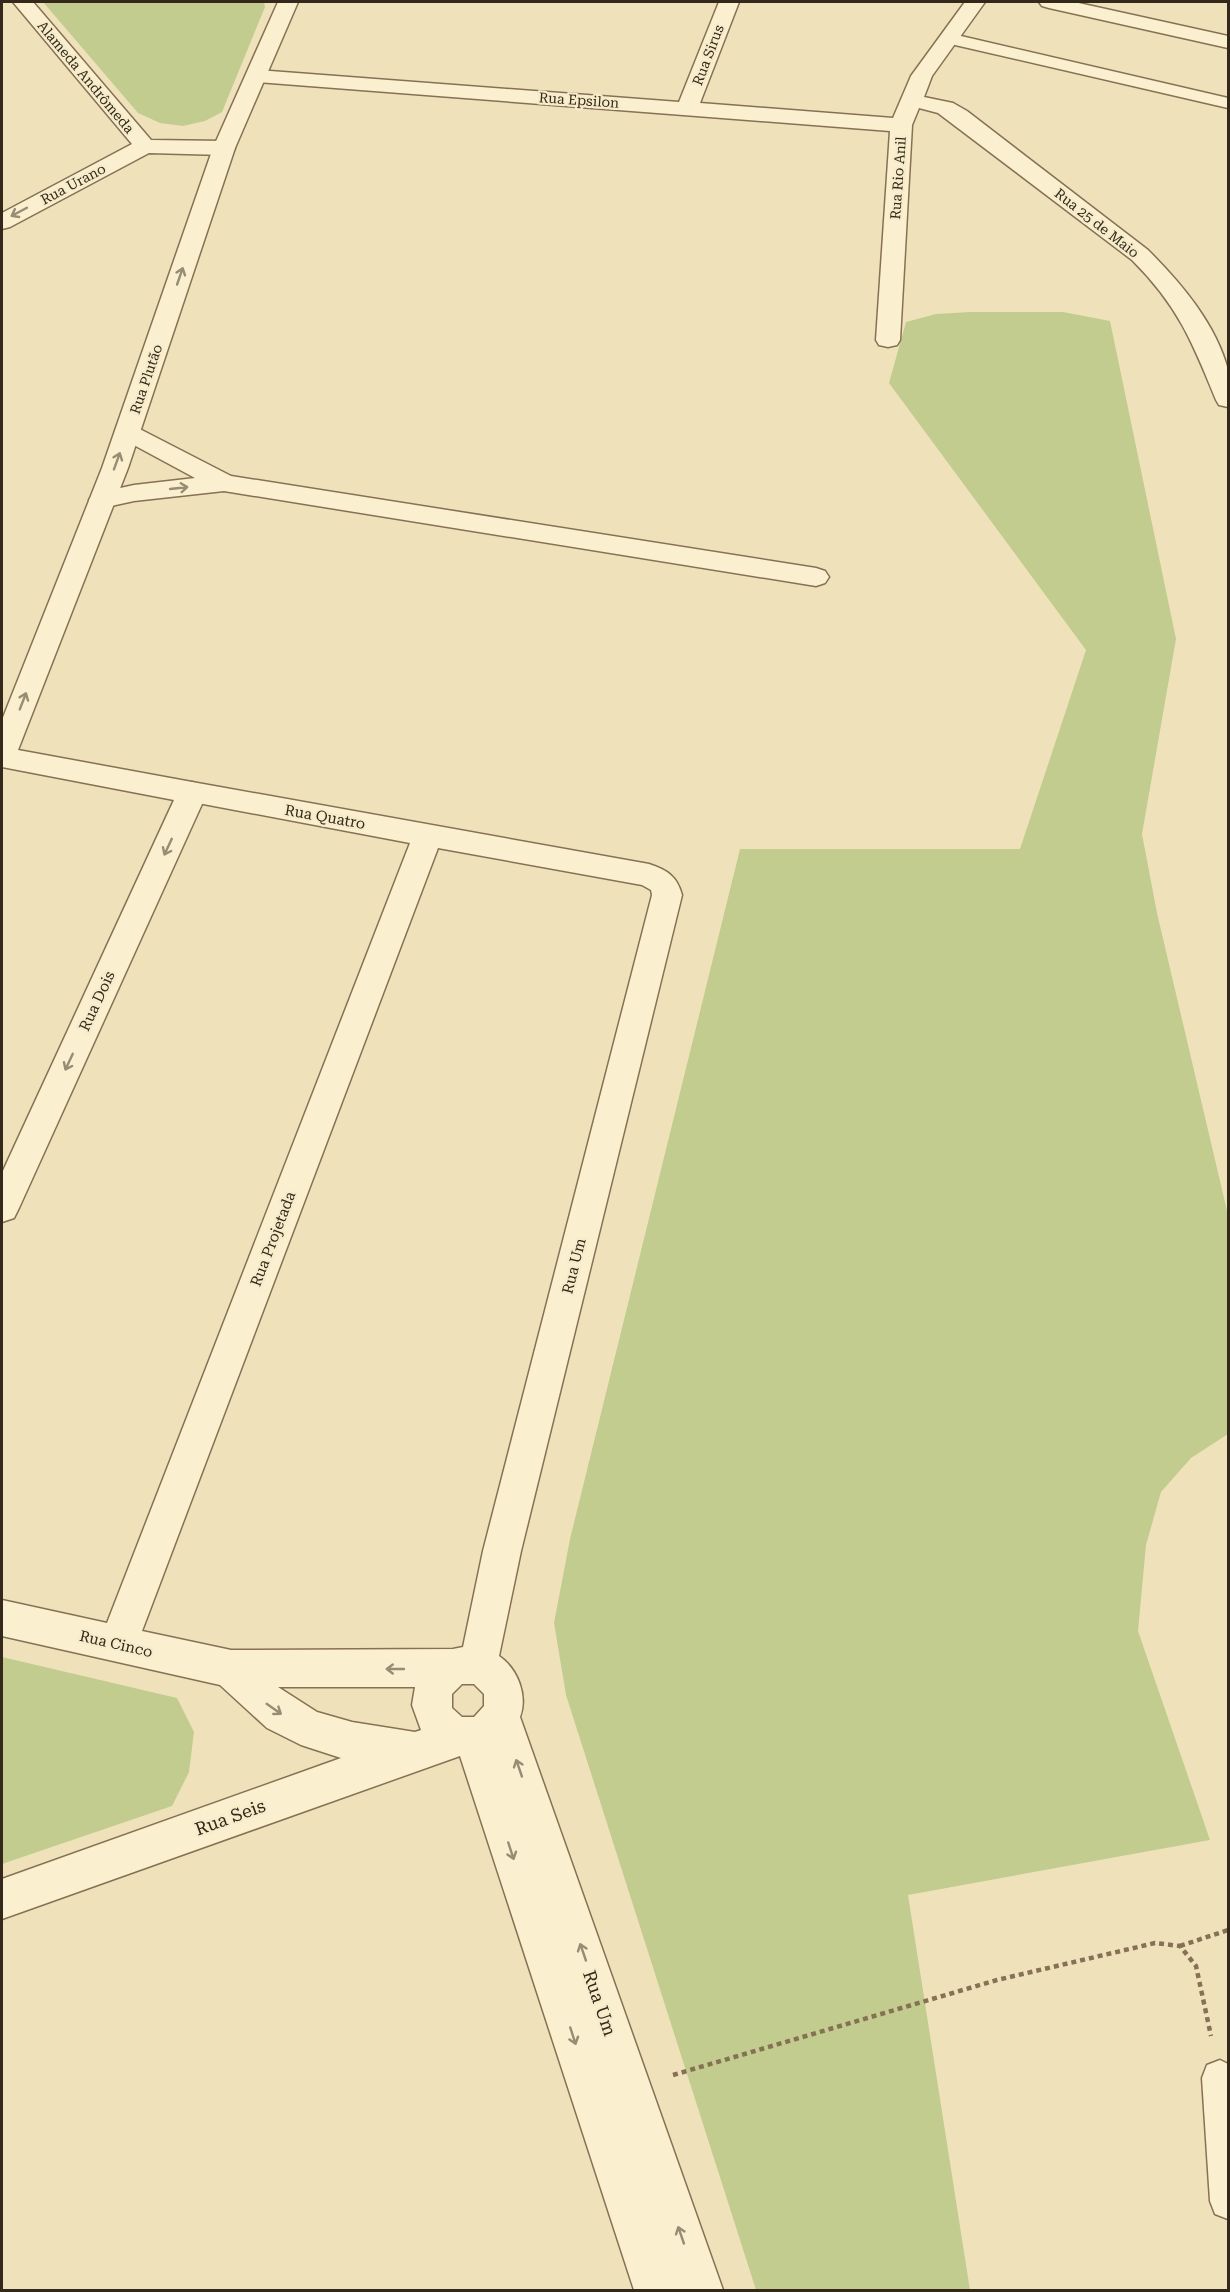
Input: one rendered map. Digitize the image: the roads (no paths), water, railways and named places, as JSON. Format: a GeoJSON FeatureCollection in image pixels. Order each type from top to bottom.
{"type":"FeatureCollection","features":[{"type":"Feature","properties":{"kind":"street","name":"Alameda Andrômeda"},"geometry":{"type":"LineString","coordinates":[[23,2],[145,146],[224,148]]}},
{"type":"Feature","properties":{"kind":"street","name":"Rua Plutão"},"geometry":{"type":"LineString","coordinates":[[2,756],[128,431],[224,148],[288,2]]}},
{"type":"Feature","properties":{"kind":"street","name":"Rua Sirus"},"geometry":{"type":"LineString","coordinates":[[687,109],[729,2]]}},
{"type":"Feature","properties":{"kind":"street","name":"Rua Rio Anil"},"geometry":{"type":"LineString","coordinates":[[888,340],[901,125],[922,76],[975,2]]}},
{"type":"Feature","properties":{"kind":"street"},"geometry":{"type":"LineString","coordinates":[[1049,2],[1228,42]]}},
{"type":"Feature","properties":{"kind":"street","name":"Rua Epsilon"},"geometry":{"type":"LineString","coordinates":[[257,76],[901,125]]}},
{"type":"Feature","properties":{"kind":"street","name":"Rua 25 de Maio"},"geometry":{"type":"LineString","coordinates":[[911,100],[945,108],[960,116],[1140,255],[1178,296],[1203,339],[1228,400]]}},
{"type":"Feature","properties":{"kind":"street","name":"Rua Urano"},"geometry":{"type":"LineString","coordinates":[[2,222],[145,146]]}},
{"type":"Feature","properties":{"kind":"street"},"geometry":{"type":"LineString","coordinates":[[128,431],[224,483]]}},
{"type":"Feature","properties":{"kind":"street"},"geometry":{"type":"LineString","coordinates":[[102,500],[134,493],[224,483],[816,577]]}},
{"type":"Feature","properties":{"kind":"street","name":"Rua Quatro"},"geometry":{"type":"LineString","coordinates":[[2,756],[192,793],[649,875]]}},
{"type":"Feature","properties":{"kind":"street","name":"Rua Dois"},"geometry":{"type":"LineString","coordinates":[[2,1208],[192,793]]}},
{"type":"Feature","properties":{"kind":"street","name":"Rua Projetada"},"geometry":{"type":"LineString","coordinates":[[117,1644],[428,835]]}},
{"type":"Feature","properties":{"kind":"street","name":"Rua Um"},"geometry":{"type":"LineString","coordinates":[[466,1667],[498,1678],[505,1699],[477,1729],[443,1728],[431,1708],[435,1684],[466,1667],[502,1551],[667,896],[664,884],[649,875]]}},
{"type":"Feature","properties":{"kind":"street","name":"Rua Cinco"},"geometry":{"type":"LineString","coordinates":[[2,1618],[231,1669],[466,1667]]}},
{"type":"Feature","properties":{"kind":"street"},"geometry":{"type":"LineString","coordinates":[[231,1669],[265,1702],[308,1729],[356,1743],[416,1750]]}},
{"type":"Feature","properties":{"kind":"street","name":"Rua Um"},"geometry":{"type":"LineString","coordinates":[[477,1729],[630,2087],[700,2290]]}},
{"type":"Feature","properties":{"kind":"street","name":"Rua Um"},"geometry":{"type":"LineString","coordinates":[[477,1729],[657,2290]]}},
{"type":"Feature","properties":{"kind":"street","name":"Rua Seis"},"geometry":{"type":"LineString","coordinates":[[2,1899],[477,1729]]}},
{"type":"Feature","properties":{"kind":"lane"},"geometry":{"type":"LineString","coordinates":[[948,38],[1228,103]]}},
{"type":"Feature","properties":{"kind":"lane"},"geometry":{"type":"LineString","coordinates":[[1220,2078],[1228,2200]]}}]}
